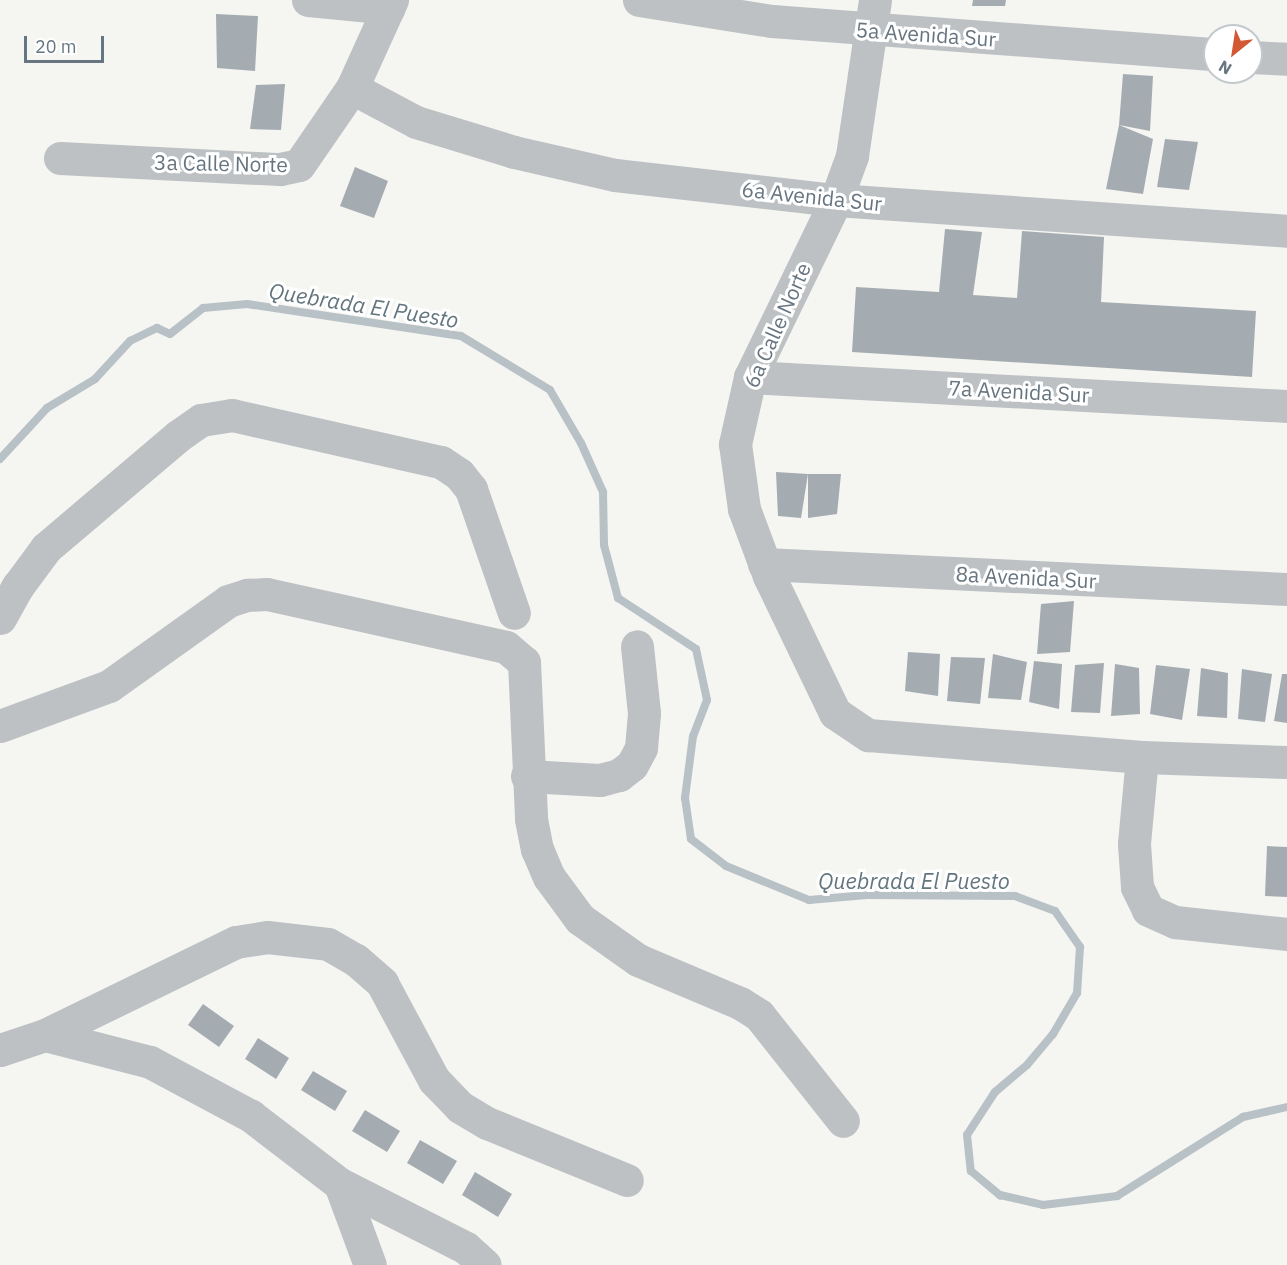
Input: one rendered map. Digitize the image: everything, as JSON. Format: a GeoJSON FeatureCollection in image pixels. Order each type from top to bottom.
{"type":"FeatureCollection","features":[{"type":"Feature","properties":{"kind":"street"},"geometry":{"type":"LineString","coordinates":[[308,0],[390,4]]}},
{"type":"Feature","properties":{"kind":"street","name":"5a Avenida Sur"},"geometry":{"type":"LineString","coordinates":[[639,0],[772,21],[875,15],[1203,53]]}},
{"type":"Feature","properties":{"kind":"street","name":"3a Calle Norte"},"geometry":{"type":"LineString","coordinates":[[60,158],[280,169],[299,165],[352,88],[390,4]]}},
{"type":"Feature","properties":{"kind":"street","name":"6a Calle Norte"},"geometry":{"type":"LineString","coordinates":[[875,15],[852,156],[836,200],[750,377],[735,444],[744,509],[764,564],[835,713],[868,735],[1142,757]]}},
{"type":"Feature","properties":{"kind":"street"},"geometry":{"type":"LineString","coordinates":[[1263,58],[1287,59]]}},
{"type":"Feature","properties":{"kind":"street","name":"6a Avenida Sur"},"geometry":{"type":"LineString","coordinates":[[352,88],[416,122],[514,152],[615,175],[836,200],[1287,231]]}},
{"type":"Feature","properties":{"kind":"street","name":"7a Avenida Sur"},"geometry":{"type":"LineString","coordinates":[[750,377],[1287,406]]}},
{"type":"Feature","properties":{"kind":"street"},"geometry":{"type":"LineString","coordinates":[[0,618],[18,586],[46,548],[178,436],[201,420],[231,416],[441,462],[459,474],[471,489],[514,614]]}},
{"type":"Feature","properties":{"kind":"street","name":"8a Avenida Sur"},"geometry":{"type":"LineString","coordinates":[[764,564],[1287,589]]}},
{"type":"Feature","properties":{"kind":"street"},"geometry":{"type":"LineString","coordinates":[[0,726],[110,686],[228,601],[247,595],[267,594],[506,647],[524,662],[527,776],[537,849],[549,877],[580,919],[638,960],[759,1015],[843,1121]]}},
{"type":"Feature","properties":{"kind":"street"},"geometry":{"type":"LineString","coordinates":[[527,776],[600,780],[619,775],[632,765],[641,748],[644,713],[638,646]]}},
{"type":"Feature","properties":{"kind":"street"},"geometry":{"type":"LineString","coordinates":[[1287,762],[1142,757],[1134,844],[1137,887],[1148,910],[1175,922],[1287,934]]}},
{"type":"Feature","properties":{"kind":"street"},"geometry":{"type":"LineString","coordinates":[[0,1050],[45,1035],[236,942],[267,937],[328,945],[356,960],[382,983],[434,1080],[460,1107],[487,1123],[627,1180]]}},
{"type":"Feature","properties":{"kind":"street"},"geometry":{"type":"LineString","coordinates":[[45,1035],[150,1062],[251,1116],[340,1184],[466,1248],[485,1265]]}},
{"type":"Feature","properties":{"kind":"street"},"geometry":{"type":"LineString","coordinates":[[340,1184],[370,1265]]}},
{"type":"Feature","properties":{"kind":"building"},"geometry":{"type":"Polygon","coordinates":[[[973,0],[1006,0],[1005,6],[972,6],[973,0]]]}},
{"type":"Feature","properties":{"kind":"building"},"geometry":{"type":"Polygon","coordinates":[[[216,14],[258,16],[255,71],[217,68],[216,14]]]}},
{"type":"Feature","properties":{"kind":"building"},"geometry":{"type":"Polygon","coordinates":[[[1123,74],[1153,76],[1150,131],[1119,125],[1123,74]]]}},
{"type":"Feature","properties":{"kind":"building"},"geometry":{"type":"Polygon","coordinates":[[[285,84],[281,130],[250,129],[256,85],[285,84]]]}},
{"type":"Feature","properties":{"kind":"building"},"geometry":{"type":"Polygon","coordinates":[[[1119,125],[1153,139],[1143,194],[1106,189],[1119,125]]]}},
{"type":"Feature","properties":{"kind":"building"},"geometry":{"type":"Polygon","coordinates":[[[1165,139],[1198,142],[1189,190],[1157,187],[1165,139]]]}},
{"type":"Feature","properties":{"kind":"building"},"geometry":{"type":"Polygon","coordinates":[[[355,167],[388,181],[374,218],[340,206],[355,167]]]}},
{"type":"Feature","properties":{"kind":"building"},"geometry":{"type":"Polygon","coordinates":[[[945,229],[982,232],[973,295],[1017,298],[1022,231],[1104,237],[1101,302],[1256,311],[1252,377],[852,352],[856,287],[939,292],[945,229]]]}},
{"type":"Feature","properties":{"kind":"building"},"geometry":{"type":"Polygon","coordinates":[[[776,472],[808,474],[801,518],[778,516],[776,472]]]}},
{"type":"Feature","properties":{"kind":"building"},"geometry":{"type":"Polygon","coordinates":[[[808,474],[841,474],[837,514],[808,518],[808,474]]]}},
{"type":"Feature","properties":{"kind":"building"},"geometry":{"type":"Polygon","coordinates":[[[1074,601],[1070,652],[1037,654],[1041,604],[1074,601]]]}},
{"type":"Feature","properties":{"kind":"building"},"geometry":{"type":"Polygon","coordinates":[[[908,652],[940,654],[938,696],[905,691],[908,652]]]}},
{"type":"Feature","properties":{"kind":"building"},"geometry":{"type":"Polygon","coordinates":[[[993,654],[1027,662],[1021,700],[988,698],[993,654]]]}},
{"type":"Feature","properties":{"kind":"building"},"geometry":{"type":"Polygon","coordinates":[[[951,657],[985,658],[980,704],[947,701],[951,657]]]}},
{"type":"Feature","properties":{"kind":"building"},"geometry":{"type":"Polygon","coordinates":[[[1034,661],[1062,664],[1059,709],[1029,702],[1034,661]]]}},
{"type":"Feature","properties":{"kind":"building"},"geometry":{"type":"Polygon","coordinates":[[[1104,663],[1100,713],[1071,712],[1075,665],[1104,663]]]}},
{"type":"Feature","properties":{"kind":"building"},"geometry":{"type":"Polygon","coordinates":[[[1115,664],[1139,668],[1140,714],[1111,716],[1115,664]]]}},
{"type":"Feature","properties":{"kind":"building"},"geometry":{"type":"Polygon","coordinates":[[[1156,665],[1190,669],[1182,720],[1150,714],[1156,665]]]}},
{"type":"Feature","properties":{"kind":"building"},"geometry":{"type":"Polygon","coordinates":[[[1201,668],[1228,673],[1227,718],[1197,716],[1201,668]]]}},
{"type":"Feature","properties":{"kind":"building"},"geometry":{"type":"Polygon","coordinates":[[[1242,669],[1272,674],[1265,722],[1238,719],[1242,669]]]}},
{"type":"Feature","properties":{"kind":"building"},"geometry":{"type":"Polygon","coordinates":[[[1282,674],[1287,674],[1287,723],[1274,721],[1282,674]]]}},
{"type":"Feature","properties":{"kind":"building"},"geometry":{"type":"Polygon","coordinates":[[[1267,846],[1287,847],[1287,897],[1265,896],[1267,846]]]}},
{"type":"Feature","properties":{"kind":"building"},"geometry":{"type":"Polygon","coordinates":[[[203,1004],[234,1026],[219,1047],[188,1025],[203,1004]]]}},
{"type":"Feature","properties":{"kind":"building"},"geometry":{"type":"Polygon","coordinates":[[[258,1038],[289,1058],[276,1079],[245,1059],[258,1038]]]}},
{"type":"Feature","properties":{"kind":"building"},"geometry":{"type":"Polygon","coordinates":[[[313,1071],[347,1091],[335,1111],[301,1090],[313,1071]]]}},
{"type":"Feature","properties":{"kind":"building"},"geometry":{"type":"Polygon","coordinates":[[[365,1110],[400,1131],[387,1152],[352,1131],[365,1110]]]}},
{"type":"Feature","properties":{"kind":"building"},"geometry":{"type":"Polygon","coordinates":[[[420,1140],[457,1161],[443,1184],[407,1163],[420,1140]]]}},
{"type":"Feature","properties":{"kind":"building"},"geometry":{"type":"Polygon","coordinates":[[[475,1172],[512,1194],[498,1217],[462,1195],[475,1172]]]}},
{"type":"Feature","properties":{"kind":"waterway","name":"Quebrada El Puesto"},"geometry":{"type":"LineString","coordinates":[[0,459],[47,408],[95,379],[130,341],[157,328],[170,334],[203,308],[247,304],[461,336],[550,390],[581,443],[603,492],[604,545],[618,598],[696,649],[707,700],[693,736],[685,798],[691,839],[726,866],[809,900],[867,895],[1015,896],[1055,911],[1080,947],[1077,993],[1053,1034],[1027,1065],[995,1092],[967,1135],[971,1171],[1000,1195],[1043,1205],[1117,1196],[1243,1117],[1287,1107]]}}]}
